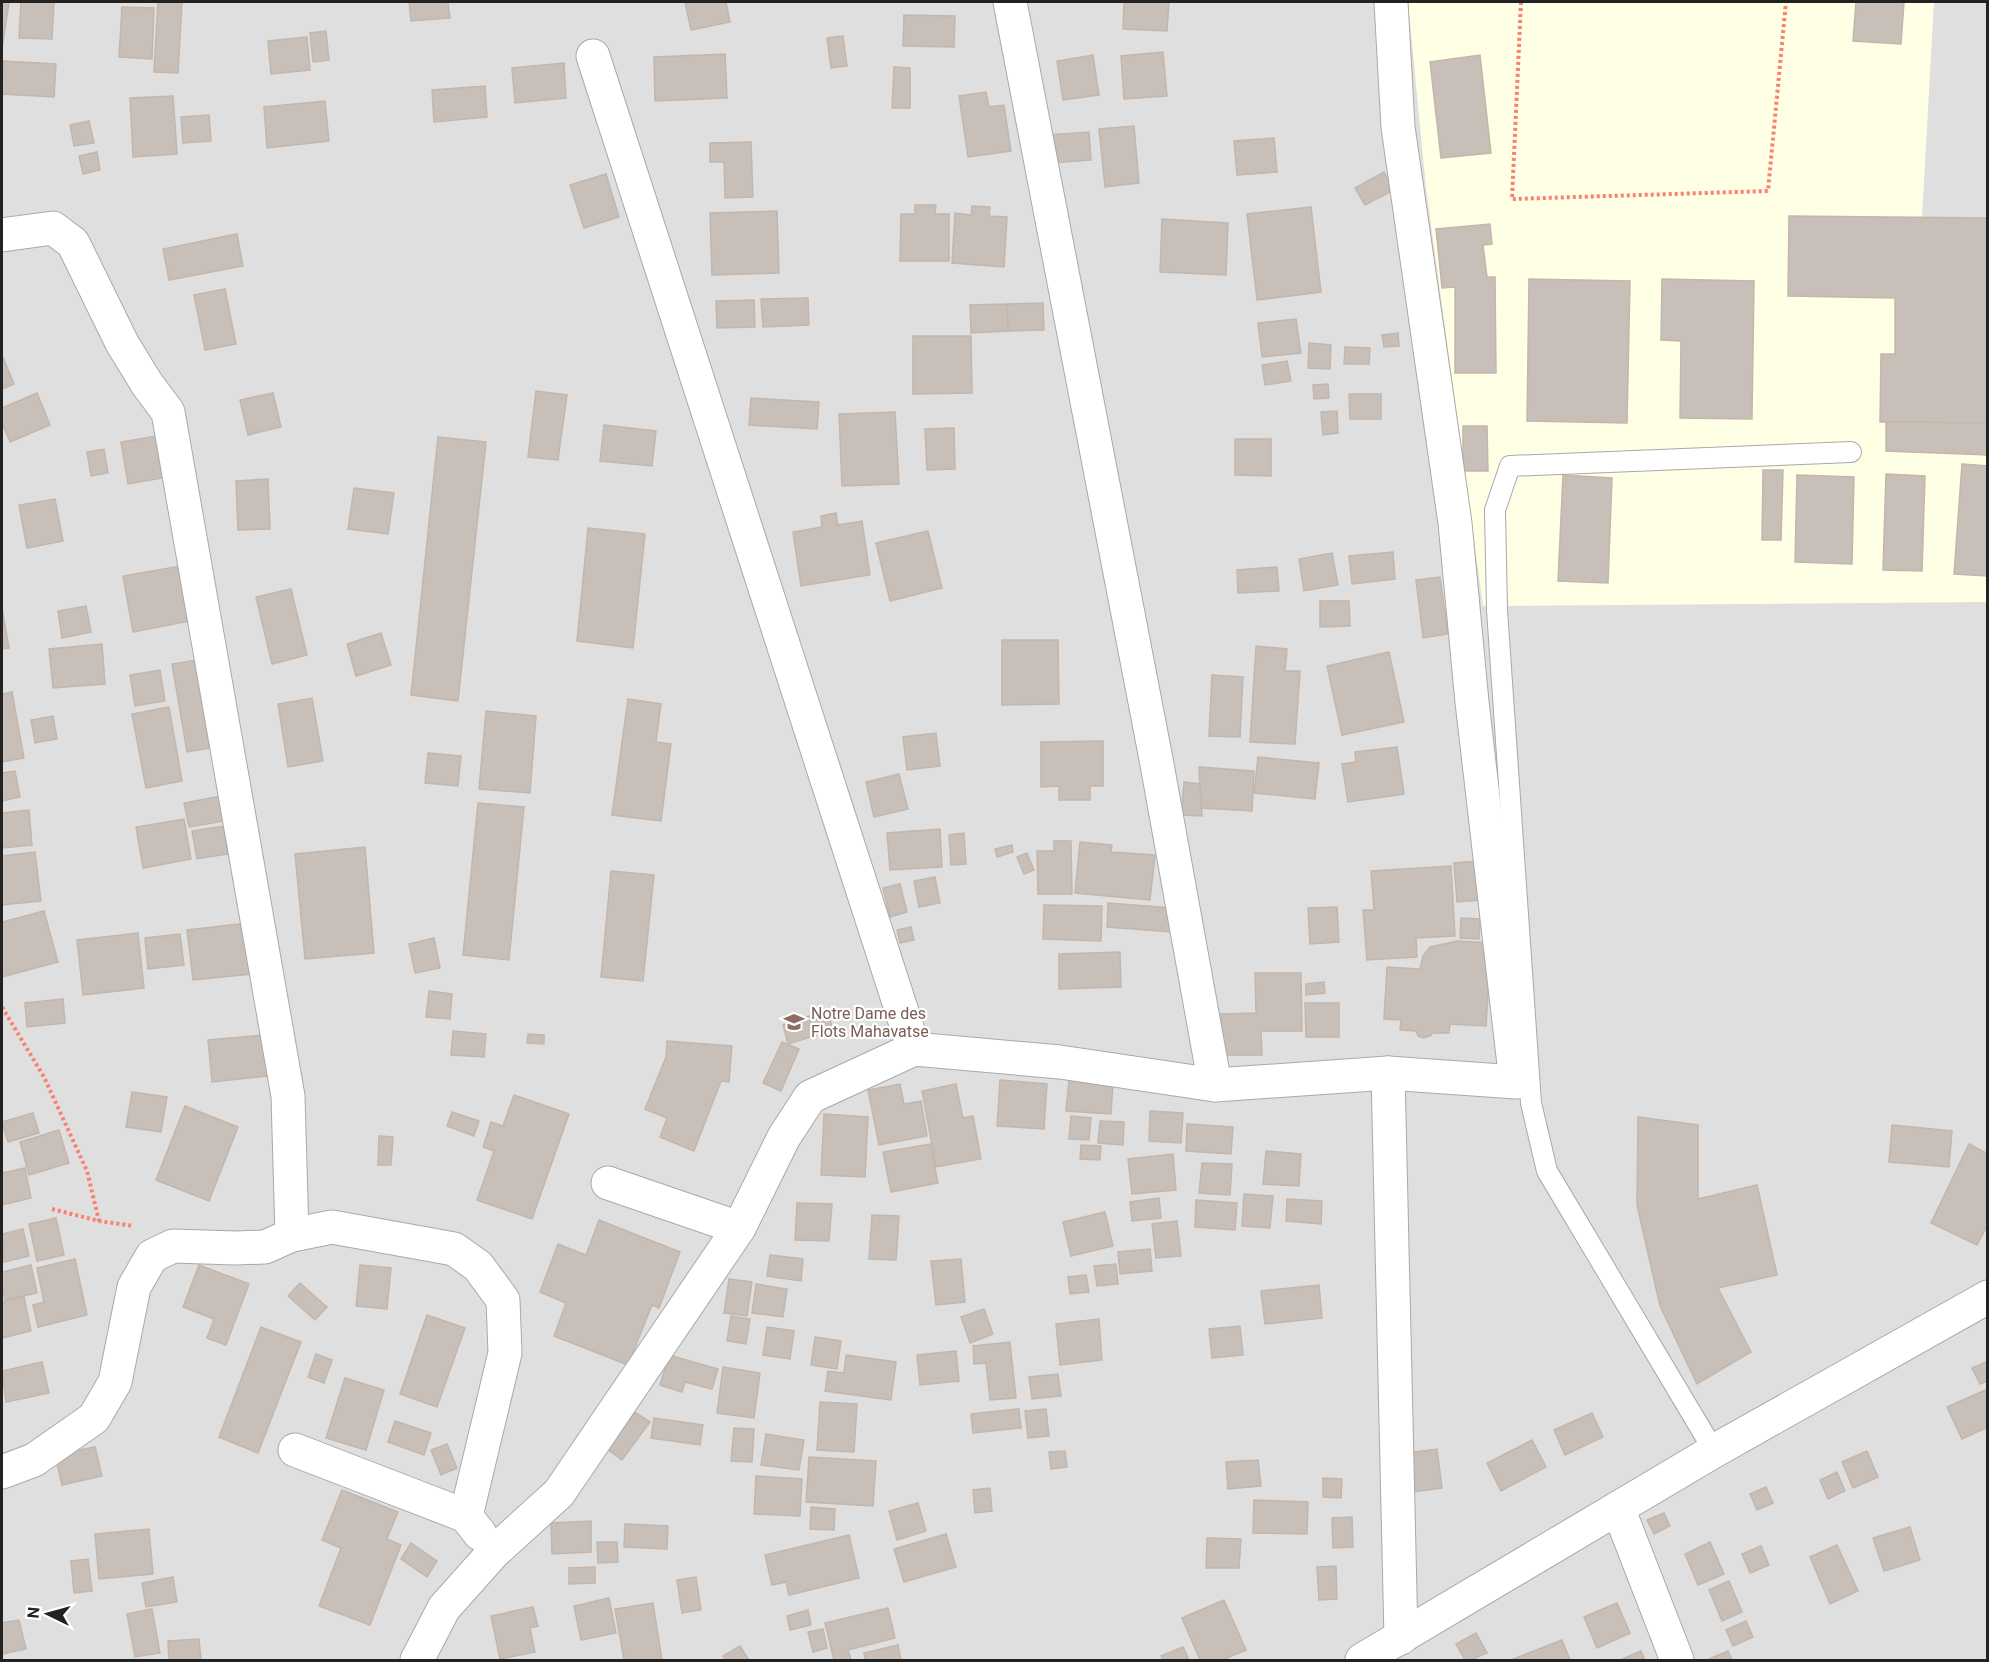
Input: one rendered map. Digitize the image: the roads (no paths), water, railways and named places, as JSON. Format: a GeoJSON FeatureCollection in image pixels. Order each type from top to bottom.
{"type":"FeatureCollection","features":[{"type":"Feature","properties":{"kind":"street"},"geometry":{"type":"LineString","coordinates":[[1010,2],[1156,759],[1215,1085]]}},
{"type":"Feature","properties":{"kind":"street"},"geometry":{"type":"LineString","coordinates":[[417,1660],[444,1608],[493,1553],[559,1493],[739,1228],[784,1137],[810,1097],[914,1049],[1060,1062],[1215,1085],[1388,1072],[1515,1082],[1455,523],[1398,127],[1391,2]]}},
{"type":"Feature","properties":{"kind":"street"},"geometry":{"type":"LineString","coordinates":[[593,56],[914,1049]]}},
{"type":"Feature","properties":{"kind":"street"},"geometry":{"type":"LineString","coordinates":[[2,235],[52,228],[73,243],[122,343],[147,384],[168,412],[288,1096],[292,1235]]}},
{"type":"Feature","properties":{"kind":"street"},"geometry":{"type":"LineString","coordinates":[[1388,1072],[1401,1638]]}},
{"type":"Feature","properties":{"kind":"street"},"geometry":{"type":"LineString","coordinates":[[608,1183],[739,1228]]}},
{"type":"Feature","properties":{"kind":"street"},"geometry":{"type":"LineString","coordinates":[[2,1472],[34,1460],[94,1418],[115,1382],[134,1287],[152,1256],[173,1246],[235,1248],[265,1246],[292,1235],[332,1227],[454,1249],[478,1266],[503,1300],[505,1353],[466,1516]]}},
{"type":"Feature","properties":{"kind":"street"},"geometry":{"type":"LineString","coordinates":[[1362,1660],[1714,1450],[1988,1297]]}},
{"type":"Feature","properties":{"kind":"street"},"geometry":{"type":"LineString","coordinates":[[295,1450],[466,1516],[493,1553]]}},
{"type":"Feature","properties":{"kind":"street"},"geometry":{"type":"LineString","coordinates":[[1618,1508],[1677,1660]]}},
{"type":"Feature","properties":{"kind":"lane"},"geometry":{"type":"LineString","coordinates":[[1714,1450],[1547,1171],[1531,1103],[1497,610],[1495,510],[1510,466],[1851,452]]}},
{"type":"Feature","properties":{"kind":"place","name":"Notre Dame des Flots Mahavatse"},"geometry":{"type":"Point","coordinates":[794,1022]}}]}
